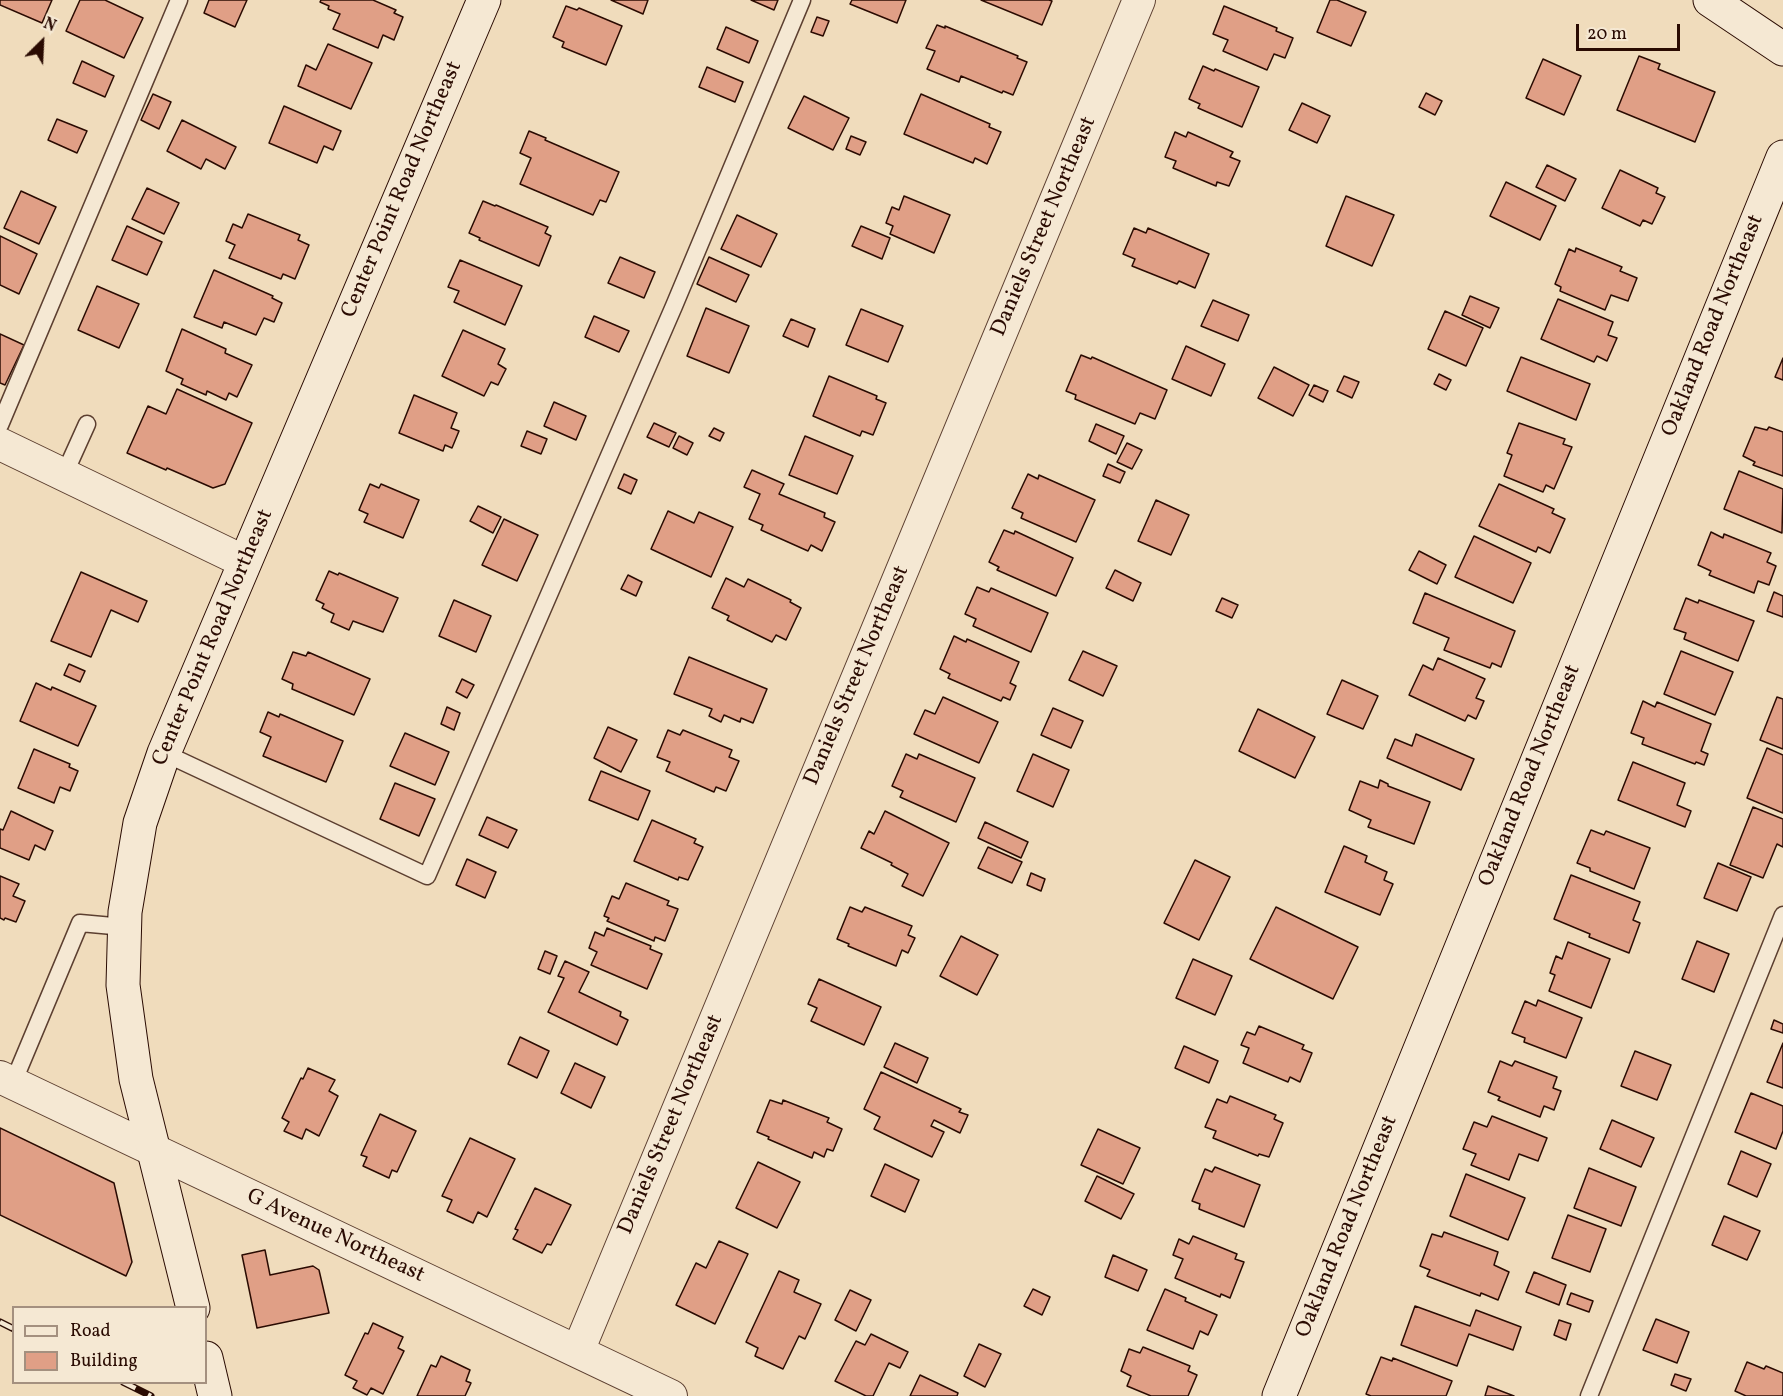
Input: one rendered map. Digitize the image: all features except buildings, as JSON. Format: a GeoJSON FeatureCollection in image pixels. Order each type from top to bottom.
{"type":"FeatureCollection","features":[{"type":"Feature","properties":{"kind":"main road","name":"Center Point Road Northeast"},"geometry":{"type":"LineString","coordinates":[[192,1306],[136,1079],[125,997],[125,912],[140,823],[164,753],[484,0]]}},
{"type":"Feature","properties":{"kind":"main road"},"geometry":{"type":"LineString","coordinates":[[1710,0],[1783,49]]}},
{"type":"Feature","properties":{"kind":"main road","name":"Oakland Road Northeast"},"geometry":{"type":"LineString","coordinates":[[1279,1396],[1783,157]]}},
{"type":"Feature","properties":{"kind":"main road"},"geometry":{"type":"LineString","coordinates":[[1757,220],[1783,194]]}},
{"type":"Feature","properties":{"kind":"main road"},"geometry":{"type":"LineString","coordinates":[[207,1362],[215,1396]]}},
{"type":"Feature","properties":{"kind":"street","name":"Daniels Street Northeast"},"geometry":{"type":"LineString","coordinates":[[578,1352],[1139,0]]}},
{"type":"Feature","properties":{"kind":"street"},"geometry":{"type":"LineString","coordinates":[[0,444],[245,562]]}},
{"type":"Feature","properties":{"kind":"street","name":"G Avenue Northeast"},"geometry":{"type":"LineString","coordinates":[[6,1080],[671,1396]]}},
{"type":"Feature","properties":{"kind":"lane"},"geometry":{"type":"LineString","coordinates":[[0,424],[179,0]]}},
{"type":"Feature","properties":{"kind":"lane"},"geometry":{"type":"LineString","coordinates":[[164,753],[427,876],[674,306],[802,0]]}},
{"type":"Feature","properties":{"kind":"lane"},"geometry":{"type":"LineString","coordinates":[[64,475],[87,424]]}},
{"type":"Feature","properties":{"kind":"lane"},"geometry":{"type":"LineString","coordinates":[[1588,1396],[1783,915]]}},
{"type":"Feature","properties":{"kind":"lane"},"geometry":{"type":"LineString","coordinates":[[6,1080],[80,923],[124,927]]}},
{"type":"Feature","properties":{"kind":"railway"},"geometry":{"type":"LineString","coordinates":[[0,1322],[12,1328]]}},
{"type":"Feature","properties":{"kind":"railway"},"geometry":{"type":"LineString","coordinates":[[127,1384],[151,1396]]}}]}
